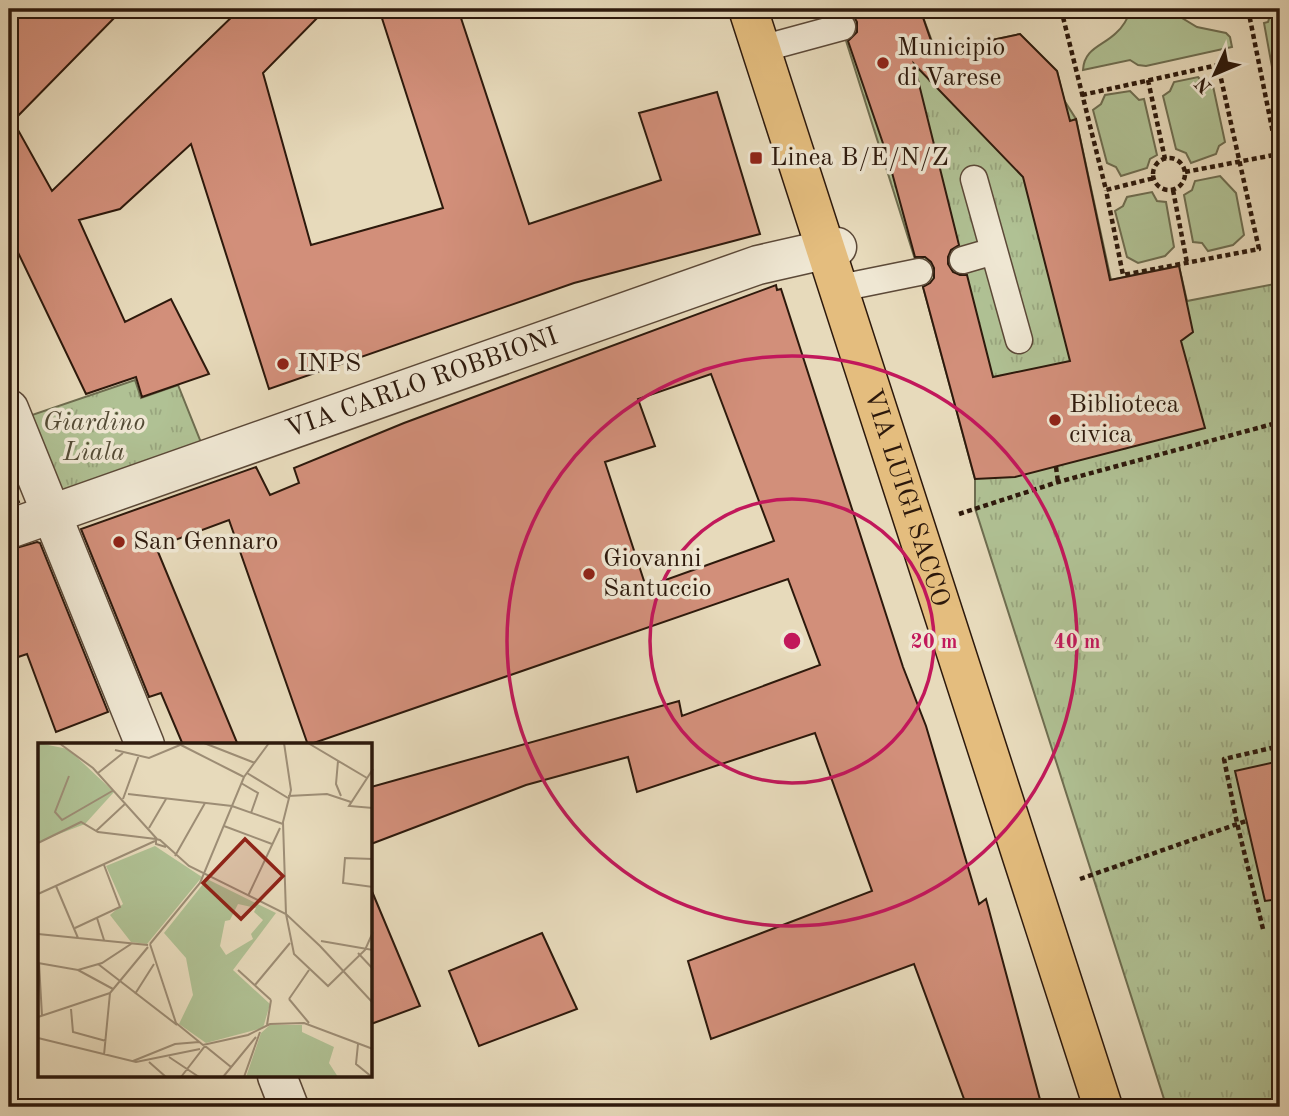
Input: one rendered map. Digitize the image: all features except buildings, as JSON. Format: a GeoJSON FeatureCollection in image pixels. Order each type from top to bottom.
{"type":"FeatureCollection","features":[{"type":"Feature","properties":{"kind":"main road","name":"VIA LUIGI SACCO"},"geometry":{"type":"LineString","coordinates":[[748,9],[832,249],[850,286],[1114,1107]]}},
{"type":"Feature","properties":{"kind":"main road","name":"VIA LUIGI SACCO"},"geometry":{"type":"LineString","coordinates":[[759,9],[1103,1107]]}},
{"type":"Feature","properties":{"kind":"street","name":"VIA CARLO ROBBIONI"},"geometry":{"type":"LineString","coordinates":[[9,528],[758,265],[832,249]]}},
{"type":"Feature","properties":{"kind":"street"},"geometry":{"type":"LineString","coordinates":[[9,409],[144,743]]}},
{"type":"Feature","properties":{"kind":"street"},"geometry":{"type":"LineString","coordinates":[[278,1078],[289,1107]]}},
{"type":"Feature","properties":{"kind":"lane"},"geometry":{"type":"LineString","coordinates":[[772,46],[842,27]]}},
{"type":"Feature","properties":{"kind":"lane"},"geometry":{"type":"LineString","coordinates":[[974,179],[1019,340]]}},
{"type":"Feature","properties":{"kind":"lane"},"geometry":{"type":"LineString","coordinates":[[963,260],[994,251]]}},
{"type":"Feature","properties":{"kind":"lane"},"geometry":{"type":"LineString","coordinates":[[850,286],[919,272]]}},
{"type":"Feature","properties":{"kind":"path"},"geometry":{"type":"LineString","coordinates":[[1061,9],[1082,95],[1106,190],[1123,275],[1259,248],[1219,65],[1082,95]]}},
{"type":"Feature","properties":{"kind":"path"},"geometry":{"type":"LineString","coordinates":[[1248,9],[1280,168]]}},
{"type":"Feature","properties":{"kind":"path"},"geometry":{"type":"LineString","coordinates":[[1149,80],[1165,159]]}},
{"type":"Feature","properties":{"kind":"path"},"geometry":{"type":"LineString","coordinates":[[1185,172],[1279,154]]}},
{"type":"Feature","properties":{"kind":"path"},"geometry":{"type":"LineString","coordinates":[[1165,159],[1178,161],[1185,172],[1181,185],[1173,190],[1161,188],[1154,178],[1156,166],[1165,159]]}},
{"type":"Feature","properties":{"kind":"path"},"geometry":{"type":"LineString","coordinates":[[1106,190],[1154,178]]}},
{"type":"Feature","properties":{"kind":"path"},"geometry":{"type":"LineString","coordinates":[[1173,190],[1187,263]]}},
{"type":"Feature","properties":{"kind":"path"},"geometry":{"type":"LineString","coordinates":[[959,514],[1058,482],[1280,422]]}},
{"type":"Feature","properties":{"kind":"path"},"geometry":{"type":"LineString","coordinates":[[1056,467],[1058,482]]}},
{"type":"Feature","properties":{"kind":"path"},"geometry":{"type":"LineString","coordinates":[[1263,929],[1224,759],[1280,746]]}},
{"type":"Feature","properties":{"kind":"path"},"geometry":{"type":"LineString","coordinates":[[1080,879],[1246,821]]}},
{"type":"Feature","properties":{"kind":"green space"},"geometry":{"type":"Polygon","coordinates":[[[836,9],[920,9],[936,52],[1020,34],[1057,71],[1064,100],[1076,119],[1111,280],[1179,266],[1187,301],[1280,283],[1280,1107],[1168,1107],[1165,1102],[975,508],[975,479],[919,272],[836,9]]]}},
{"type":"Feature","properties":{"kind":"green space"},"geometry":{"type":"Polygon","coordinates":[[[1131,9],[1167,9],[1197,27],[1226,33],[1230,37],[1232,47],[1146,66],[1130,60],[1083,70],[1090,52],[1119,30],[1131,9]]]}},
{"type":"Feature","properties":{"kind":"green space"},"geometry":{"type":"Polygon","coordinates":[[[1272,9],[1280,9],[1280,111],[1264,23],[1268,22],[1272,9]]]}},
{"type":"Feature","properties":{"kind":"green space"},"geometry":{"type":"Polygon","coordinates":[[[1198,77],[1204,84],[1213,86],[1225,142],[1219,146],[1216,154],[1191,163],[1186,153],[1176,149],[1163,96],[1170,91],[1174,82],[1198,77]]]}},
{"type":"Feature","properties":{"kind":"green space"},"geometry":{"type":"Polygon","coordinates":[[[1130,91],[1139,100],[1144,99],[1157,155],[1150,159],[1147,168],[1121,176],[1116,167],[1107,163],[1093,110],[1101,104],[1105,95],[1130,91]]]}},
{"type":"Feature","properties":{"kind":"green space"},"geometry":{"type":"Polygon","coordinates":[[[1220,176],[1236,193],[1244,235],[1233,245],[1208,251],[1202,243],[1193,242],[1184,195],[1192,190],[1195,181],[1220,176]]]}},
{"type":"Feature","properties":{"kind":"green space"},"geometry":{"type":"Polygon","coordinates":[[[1152,192],[1157,201],[1166,202],[1174,247],[1165,256],[1138,263],[1127,257],[1115,211],[1123,206],[1127,197],[1152,192]]]}},
{"type":"Feature","properties":{"kind":"green space","name":"Giardino Liala"},"geometry":{"type":"Polygon","coordinates":[[[135,380],[141,398],[178,385],[202,445],[59,495],[26,417],[135,380]]]}},
{"type":"Feature","properties":{"kind":"place","name":"Municipio di Varese"},"geometry":{"type":"Point","coordinates":[883,63]}},
{"type":"Feature","properties":{"kind":"place","name":"Linea B/E/N/Z"},"geometry":{"type":"Point","coordinates":[756,158]}},
{"type":"Feature","properties":{"kind":"place","name":"INPS"},"geometry":{"type":"Point","coordinates":[283,364]}},
{"type":"Feature","properties":{"kind":"place","name":"Biblioteca civica"},"geometry":{"type":"Point","coordinates":[1055,420]}},
{"type":"Feature","properties":{"kind":"place","name":"San Gennaro"},"geometry":{"type":"Point","coordinates":[119,542]}},
{"type":"Feature","properties":{"kind":"place","name":"Giovanni Santuccio"},"geometry":{"type":"Point","coordinates":[589,574]}}]}
